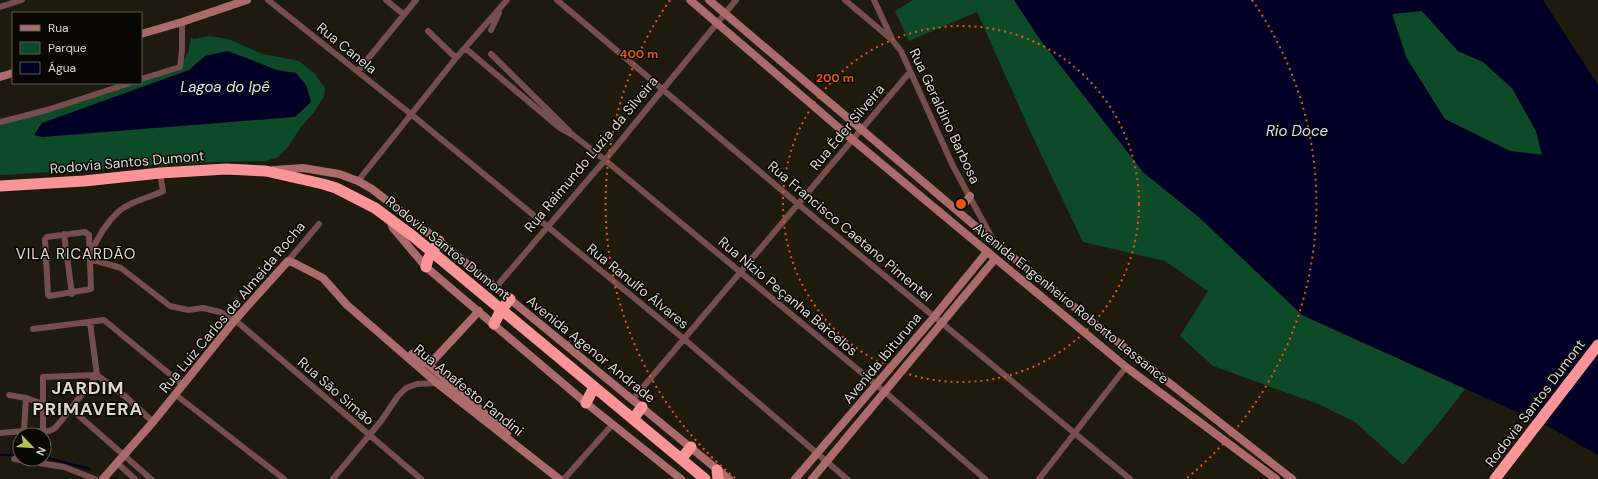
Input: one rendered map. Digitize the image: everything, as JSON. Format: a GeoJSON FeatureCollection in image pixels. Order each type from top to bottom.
{"type":"FeatureCollection","features":[{"type":"Feature","properties":{"kind":"highway","name":"Rodovia Santos Dumont"},"geometry":{"type":"LineString","coordinates":[[0,186],[84,181],[160,173],[226,169],[266,171],[336,188],[362,201],[389,218],[433,252],[705,479]]}},
{"type":"Feature","properties":{"kind":"highway"},"geometry":{"type":"LineString","coordinates":[[426,267],[428,259],[439,241]]}},
{"type":"Feature","properties":{"kind":"highway"},"geometry":{"type":"LineString","coordinates":[[494,324],[501,310],[510,299]]}},
{"type":"Feature","properties":{"kind":"highway","name":"Rodovia Santos Dumont"},"geometry":{"type":"LineString","coordinates":[[1495,479],[1598,345]]}},
{"type":"Feature","properties":{"kind":"highway"},"geometry":{"type":"LineString","coordinates":[[586,403],[594,386]]}},
{"type":"Feature","properties":{"kind":"highway"},"geometry":{"type":"LineString","coordinates":[[633,419],[642,407]]}},
{"type":"Feature","properties":{"kind":"highway"},"geometry":{"type":"LineString","coordinates":[[681,459],[691,447]]}},
{"type":"Feature","properties":{"kind":"street"},"geometry":{"type":"LineString","coordinates":[[0,8],[22,0]]}},
{"type":"Feature","properties":{"kind":"street"},"geometry":{"type":"LineString","coordinates":[[142,34],[247,0]]}},
{"type":"Feature","properties":{"kind":"street","name":"Rua Canela"},"geometry":{"type":"LineString","coordinates":[[268,0],[412,115]]}},
{"type":"Feature","properties":{"kind":"street"},"geometry":{"type":"LineString","coordinates":[[386,0],[403,14]]}},
{"type":"Feature","properties":{"kind":"street"},"geometry":{"type":"LineString","coordinates":[[358,72],[403,14],[416,0]]}},
{"type":"Feature","properties":{"kind":"street"},"geometry":{"type":"LineString","coordinates":[[490,30],[507,0]]}},
{"type":"Feature","properties":{"kind":"street"},"geometry":{"type":"LineString","coordinates":[[358,181],[456,58],[507,0]]}},
{"type":"Feature","properties":{"kind":"street","name":"Rua Francisco Caetano Pimentel"},"geometry":{"type":"LineString","coordinates":[[557,0],[798,204],[1130,479]]}},
{"type":"Feature","properties":{"kind":"street","name":"Avenida Engenheiro Roberto Lassance"},"geometry":{"type":"LineString","coordinates":[[690,0],[853,140],[995,259],[1048,301],[1126,368],[1270,477]]}},
{"type":"Feature","properties":{"kind":"street","name":"Avenida Engenheiro Roberto Lassance"},"geometry":{"type":"LineString","coordinates":[[709,0],[994,242],[1292,479]]}},
{"type":"Feature","properties":{"kind":"street","name":"Rua Raimundo Luzia da Silveira"},"geometry":{"type":"LineString","coordinates":[[496,287],[605,160],[736,0]]}},
{"type":"Feature","properties":{"kind":"street"},"geometry":{"type":"LineString","coordinates":[[845,0],[893,40]]}},
{"type":"Feature","properties":{"kind":"street","name":"Rua Geraldino Barbosa"},"geometry":{"type":"LineString","coordinates":[[874,0],[893,40],[901,51],[953,166],[994,242]]}},
{"type":"Feature","properties":{"kind":"street"},"geometry":{"type":"LineString","coordinates":[[142,79],[180,67],[182,22]]}},
{"type":"Feature","properties":{"kind":"street"},"geometry":{"type":"LineString","coordinates":[[428,32],[456,58]]}},
{"type":"Feature","properties":{"kind":"street","name":"Rua Nízio Peçanha Barcelos"},"geometry":{"type":"LineString","coordinates":[[465,48],[560,128],[573,135]]}},
{"type":"Feature","properties":{"kind":"street","name":"Rua Nízio Peçanha Barcelos"},"geometry":{"type":"LineString","coordinates":[[490,54],[573,135],[885,392],[985,479]]}},
{"type":"Feature","properties":{"kind":"street","name":"Rua Éder Silveira"},"geometry":{"type":"LineString","coordinates":[[632,399],[910,72]]}},
{"type":"Feature","properties":{"kind":"street"},"geometry":{"type":"LineString","coordinates":[[0,77],[12,73]]}},
{"type":"Feature","properties":{"kind":"street"},"geometry":{"type":"LineString","coordinates":[[0,122],[47,110],[127,84]]}},
{"type":"Feature","properties":{"kind":"street","name":"Rua Ranulfo Álvares"},"geometry":{"type":"LineString","coordinates":[[412,115],[684,339],[846,479]]}},
{"type":"Feature","properties":{"kind":"street","name":"Avenida Agenor Andrade"},"geometry":{"type":"LineString","coordinates":[[266,171],[303,168],[339,174],[358,181],[393,205],[439,241],[691,447],[718,474],[729,479]]}},
{"type":"Feature","properties":{"kind":"street"},"geometry":{"type":"LineString","coordinates":[[90,257],[98,237],[118,212],[133,203],[163,191],[160,173]]}},
{"type":"Feature","properties":{"kind":"street"},"geometry":{"type":"LineString","coordinates":[[955,208],[964,204],[970,196]]}},
{"type":"Feature","properties":{"kind":"street"},"geometry":{"type":"LineString","coordinates":[[389,218],[393,228],[426,267],[612,425],[680,479]]}},
{"type":"Feature","properties":{"kind":"street","name":"Rua Luiz Carlos de Almeida Rocha"},"geometry":{"type":"LineString","coordinates":[[102,479],[117,464],[176,395],[235,320],[319,224]]}},
{"type":"Feature","properties":{"kind":"street"},"geometry":{"type":"LineString","coordinates":[[88,233],[92,289],[72,294],[49,296],[45,239],[47,237],[64,234],[88,233]]}},
{"type":"Feature","properties":{"kind":"street"},"geometry":{"type":"LineString","coordinates":[[64,234],[72,294]]}},
{"type":"Feature","properties":{"kind":"street","name":"Avenida Ibituruna"},"geometry":{"type":"LineString","coordinates":[[795,479],[934,317],[987,252]]}},
{"type":"Feature","properties":{"kind":"street","name":"Rua São Simão"},"geometry":{"type":"LineString","coordinates":[[90,257],[121,268],[170,306],[188,310],[203,308],[220,312],[235,320],[421,479]]}},
{"type":"Feature","properties":{"kind":"street","name":"Avenida Ibituruna"},"geometry":{"type":"LineString","coordinates":[[812,479],[995,259]]}},
{"type":"Feature","properties":{"kind":"street","name":"Rua Anafesto Pandini"},"geometry":{"type":"LineString","coordinates":[[288,261],[323,278],[347,305],[437,383],[560,479]]}},
{"type":"Feature","properties":{"kind":"street"},"geometry":{"type":"LineString","coordinates":[[1048,301],[1055,291]]}},
{"type":"Feature","properties":{"kind":"street"},"geometry":{"type":"LineString","coordinates":[[429,365],[479,311]]}},
{"type":"Feature","properties":{"kind":"street"},"geometry":{"type":"LineString","coordinates":[[33,329],[104,320],[183,385]]}},
{"type":"Feature","properties":{"kind":"street"},"geometry":{"type":"LineString","coordinates":[[52,430],[55,428],[97,375],[90,322]]}},
{"type":"Feature","properties":{"kind":"street","name":"Rua Anafesto Pandini"},"geometry":{"type":"LineString","coordinates":[[387,339],[429,365],[499,425],[535,460]]}},
{"type":"Feature","properties":{"kind":"street"},"geometry":{"type":"LineString","coordinates":[[1039,479],[1126,368]]}},
{"type":"Feature","properties":{"kind":"street"},"geometry":{"type":"LineString","coordinates":[[43,427],[43,377],[97,375],[153,422]]}},
{"type":"Feature","properties":{"kind":"street"},"geometry":{"type":"LineString","coordinates":[[333,479],[381,421],[398,396],[406,388],[417,384],[437,383]]}},
{"type":"Feature","properties":{"kind":"street"},"geometry":{"type":"LineString","coordinates":[[9,395],[26,398],[43,404]]}},
{"type":"Feature","properties":{"kind":"street"},"geometry":{"type":"LineString","coordinates":[[176,395],[284,479]]}},
{"type":"Feature","properties":{"kind":"street"},"geometry":{"type":"LineString","coordinates":[[24,427],[26,398]]}},
{"type":"Feature","properties":{"kind":"street"},"geometry":{"type":"LineString","coordinates":[[70,408],[151,479]]}},
{"type":"Feature","properties":{"kind":"street"},"geometry":{"type":"LineString","coordinates":[[564,479],[612,425]]}},
{"type":"Feature","properties":{"kind":"street"},"geometry":{"type":"LineString","coordinates":[[0,434],[12,432]]}},
{"type":"Feature","properties":{"kind":"street"},"geometry":{"type":"LineString","coordinates":[[117,464],[135,479]]}},
{"type":"Feature","properties":{"kind":"street"},"geometry":{"type":"LineString","coordinates":[[52,465],[64,467],[95,479]]}},
{"type":"Feature","properties":{"kind":"green space"},"geometry":{"type":"Polygon","coordinates":[[[913,0],[1014,0],[1039,38],[1144,173],[1200,218],[1302,315],[1465,389],[1438,424],[1403,465],[1355,422],[1318,404],[1213,366],[1180,336],[1208,291],[1165,261],[1083,242],[1031,133],[977,12],[909,41],[895,11],[913,0]]]}},
{"type":"Feature","properties":{"kind":"green space"},"geometry":{"type":"Polygon","coordinates":[[[1422,11],[1458,51],[1483,62],[1512,88],[1536,131],[1543,155],[1510,151],[1445,120],[1406,57],[1392,13],[1422,11]]]}},
{"type":"Feature","properties":{"kind":"green space"},"geometry":{"type":"Polygon","coordinates":[[[210,36],[228,39],[263,54],[299,61],[315,74],[325,88],[324,96],[315,111],[301,127],[287,148],[278,157],[266,161],[217,162],[0,175],[0,125],[130,84],[142,84],[142,80],[179,68],[188,53],[191,38],[194,39],[210,36]]]}},
{"type":"Feature","properties":{"kind":"water","name":"Rio Doce"},"geometry":{"type":"Polygon","coordinates":[[[1014,0],[1543,0],[1598,85],[1598,455],[1544,424],[1302,315],[1200,218],[1144,173],[1039,38],[1014,0]],[[1422,11],[1392,14],[1406,57],[1445,119],[1510,151],[1542,155],[1536,131],[1512,88],[1483,62],[1458,51],[1422,11]]]}},
{"type":"Feature","properties":{"kind":"water","name":"Lagoa do Ipê"},"geometry":{"type":"Polygon","coordinates":[[[228,51],[277,70],[296,73],[306,85],[311,102],[295,117],[42,137],[34,135],[42,123],[189,70],[205,56],[228,51]]]}},
{"type":"Feature","properties":{"kind":"waterway"},"geometry":{"type":"LineString","coordinates":[[0,455],[12,455]]}},
{"type":"Feature","properties":{"kind":"waterway"},"geometry":{"type":"LineString","coordinates":[[52,459],[90,469]]}},
{"type":"Feature","properties":{"kind":"district","name":"VILA RICARDÃO"},"geometry":{"type":"Point","coordinates":[76,254]}},
{"type":"Feature","properties":{"kind":"district","name":"JARDIM PRIMAVERA"},"geometry":{"type":"Point","coordinates":[88,398]}}]}
